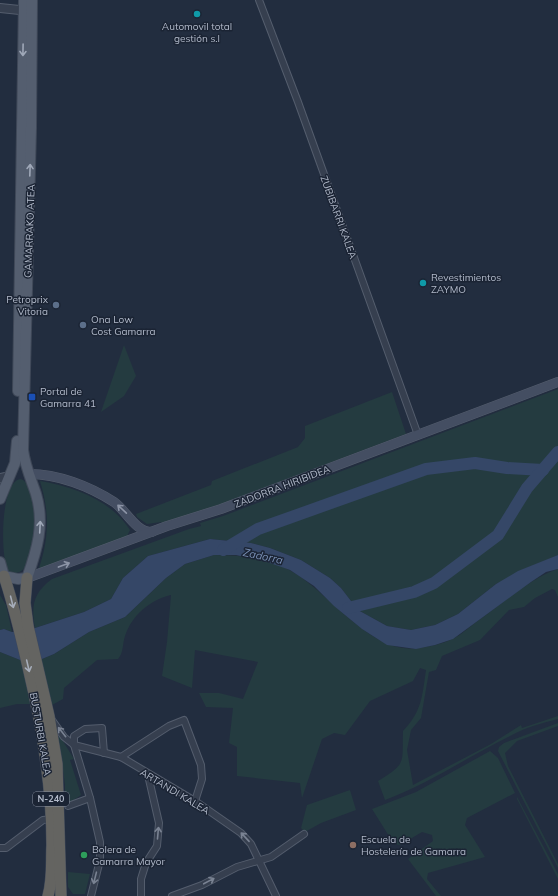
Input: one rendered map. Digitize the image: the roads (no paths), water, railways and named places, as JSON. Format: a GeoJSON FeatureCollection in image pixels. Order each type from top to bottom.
{"type":"FeatureCollection","features":[{"type":"Feature","properties":{"kind":"highway","name":"BUSTURBI KALEA"},"geometry":{"type":"LineString","coordinates":[[2,575],[23,627],[41,701],[48,762],[51,883],[48,896]]}},
{"type":"Feature","properties":{"kind":"highway","name":"BUSTURBI KALEA"},"geometry":{"type":"LineString","coordinates":[[23,627],[27,578]]}},
{"type":"Feature","properties":{"kind":"highway","name":"BUSTURBI KALEA"},"geometry":{"type":"LineString","coordinates":[[41,701],[49,716],[57,764],[61,896]]}},
{"type":"Feature","properties":{"kind":"main road","name":"GAMARRAKO ATEA"},"geometry":{"type":"LineString","coordinates":[[24,0],[27,11],[31,128],[23,450],[24,462],[36,494],[40,521],[38,547],[27,578]]}},
{"type":"Feature","properties":{"kind":"main road","name":"GAMARRAKO ATEA"},"geometry":{"type":"LineString","coordinates":[[0,499],[5,477],[17,452],[27,11],[32,0]]}},
{"type":"Feature","properties":{"kind":"main road","name":"ZADORRA HIRIBIDEA"},"geometry":{"type":"LineString","coordinates":[[2,575],[18,579],[27,578],[132,539],[217,511],[558,382]]}},
{"type":"Feature","properties":{"kind":"main road"},"geometry":{"type":"LineString","coordinates":[[5,477],[29,474],[52,477],[83,486],[114,502],[144,531],[152,532]]}},
{"type":"Feature","properties":{"kind":"main road"},"geometry":{"type":"LineString","coordinates":[[132,539],[134,535],[134,522]]}},
{"type":"Feature","properties":{"kind":"main road"},"geometry":{"type":"LineString","coordinates":[[0,562],[2,575]]}},
{"type":"Feature","properties":{"kind":"street","name":"ZUBIBARRI KALEA"},"geometry":{"type":"LineString","coordinates":[[259,0],[298,102],[418,435]]}},
{"type":"Feature","properties":{"kind":"street"},"geometry":{"type":"LineString","coordinates":[[0,8],[27,11]]}},
{"type":"Feature","properties":{"kind":"street","name":"ARTANDI KALEA"},"geometry":{"type":"LineString","coordinates":[[49,716],[64,737],[74,745],[121,757],[148,775],[195,801],[241,833],[251,844],[276,896]]}},
{"type":"Feature","properties":{"kind":"street"},"geometry":{"type":"LineString","coordinates":[[121,757],[169,726],[184,720],[201,765],[202,779],[195,801]]}},
{"type":"Feature","properties":{"kind":"street"},"geometry":{"type":"LineString","coordinates":[[91,896],[100,860],[100,848],[90,798],[74,745],[74,736],[78,732],[85,729],[102,728],[104,753]]}},
{"type":"Feature","properties":{"kind":"street"},"geometry":{"type":"LineString","coordinates":[[141,896],[141,879],[146,863],[157,846],[159,823],[148,775]]}},
{"type":"Feature","properties":{"kind":"street"},"geometry":{"type":"LineString","coordinates":[[68,806],[90,798]]}},
{"type":"Feature","properties":{"kind":"street"},"geometry":{"type":"LineString","coordinates":[[0,848],[6,848],[43,820],[49,819]]}},
{"type":"Feature","properties":{"kind":"street"},"geometry":{"type":"LineString","coordinates":[[172,896],[202,885],[237,867],[271,857],[304,834]]}},
{"type":"Feature","properties":{"kind":"water","name":"Zadorra"},"geometry":{"type":"Polygon","coordinates":[[[210,539],[251,543],[270,548],[301,560],[330,578],[341,588],[358,610],[387,626],[411,630],[435,625],[458,614],[496,584],[518,571],[558,555],[558,569],[546,572],[531,582],[453,639],[416,649],[387,645],[362,629],[334,606],[314,586],[290,570],[267,562],[236,555],[214,555],[185,564],[166,578],[125,617],[89,632],[54,654],[30,664],[0,652],[0,630],[4,629],[12,632],[35,628],[84,612],[111,599],[123,578],[148,556],[210,539]]]}},
{"type":"Feature","properties":{"kind":"waterway"},"geometry":{"type":"LineString","coordinates":[[348,608],[414,592],[434,583],[498,535],[527,488],[558,452]]}},
{"type":"Feature","properties":{"kind":"waterway"},"geometry":{"type":"LineString","coordinates":[[223,550],[258,529],[426,469],[475,463],[507,468],[543,470]]}},
{"type":"Feature","properties":{"kind":"place","name":"Automovil total gestión s.l"},"geometry":{"type":"Point","coordinates":[197,14]}},
{"type":"Feature","properties":{"kind":"place","name":"Revestimientos ZAYMO"},"geometry":{"type":"Point","coordinates":[423,283]}},
{"type":"Feature","properties":{"kind":"place","name":"Petroprix Vitoria"},"geometry":{"type":"Point","coordinates":[56,305]}},
{"type":"Feature","properties":{"kind":"place","name":"Ona Low Cost Gamarra"},"geometry":{"type":"Point","coordinates":[83,325]}},
{"type":"Feature","properties":{"kind":"place","name":"Portal de Gamarra 41"},"geometry":{"type":"Point","coordinates":[32,397]}},
{"type":"Feature","properties":{"kind":"place","name":"Escuela de Hostelería de Gamarra"},"geometry":{"type":"Point","coordinates":[353,845]}},
{"type":"Feature","properties":{"kind":"place","name":"Bolera de Gamarra Mayor"},"geometry":{"type":"Point","coordinates":[84,855]}}]}
